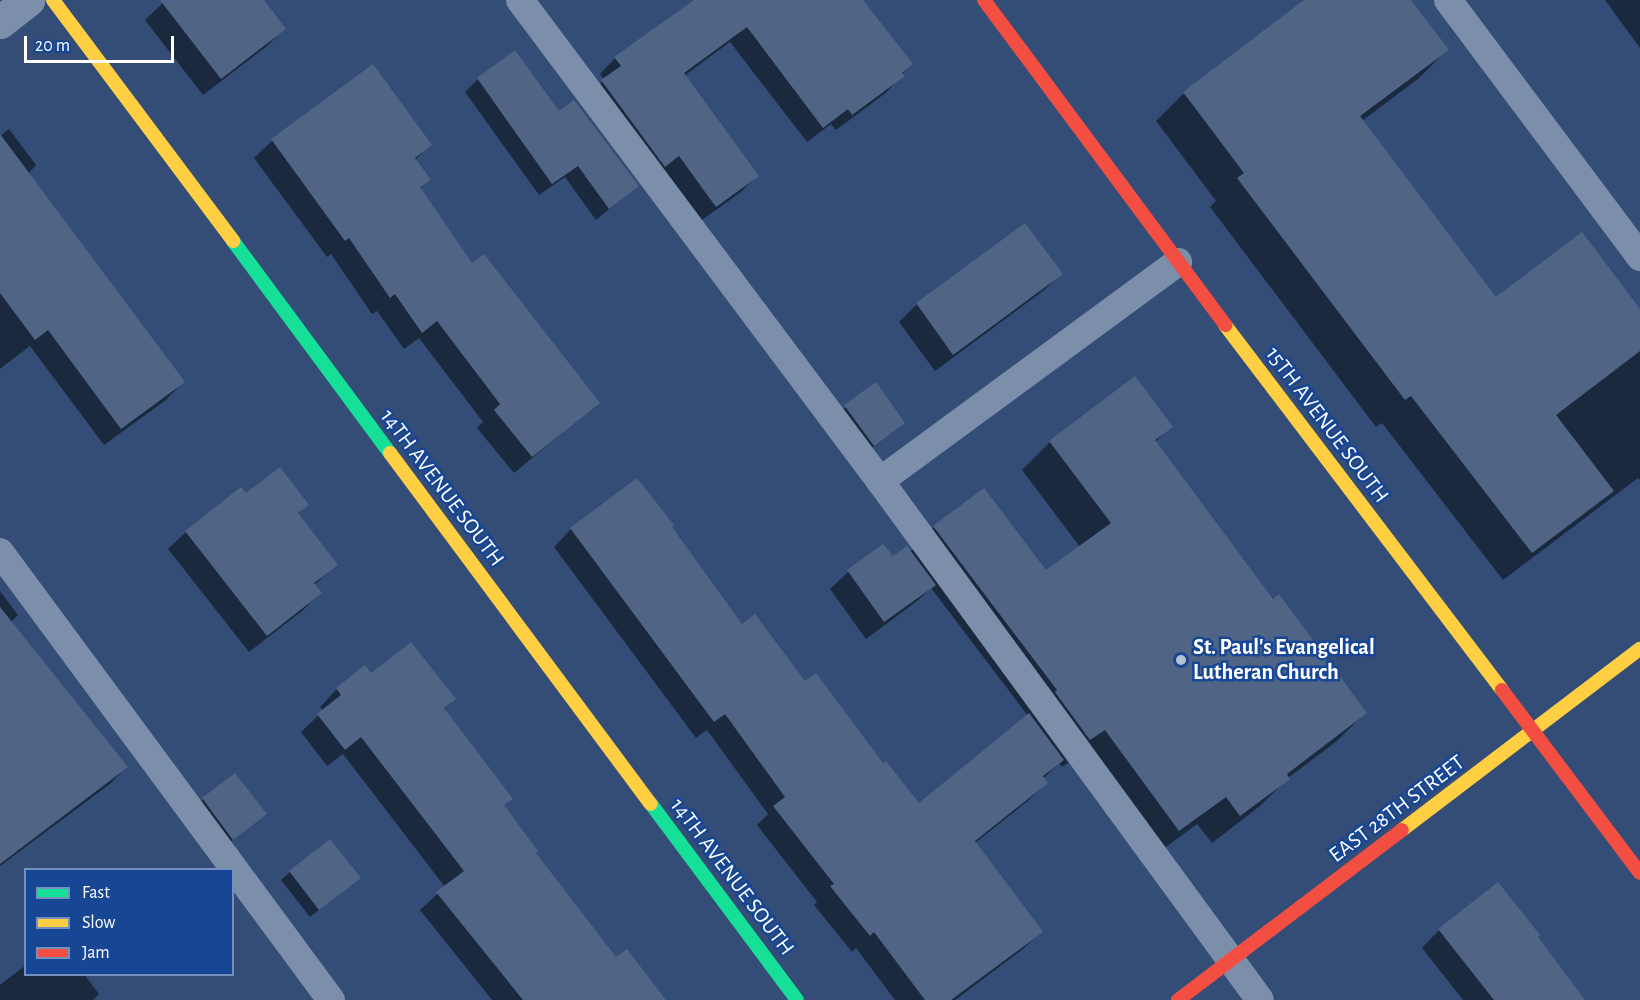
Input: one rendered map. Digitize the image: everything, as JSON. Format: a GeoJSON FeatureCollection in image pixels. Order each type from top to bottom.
{"type":"FeatureCollection","features":[{"type":"Feature","properties":{"kind":"street"},"geometry":{"type":"LineString","coordinates":[[0,22],[28,0]]}},
{"type":"Feature","properties":{"kind":"street","name":"14TH AVENUE SOUTH"},"geometry":{"type":"LineString","coordinates":[[53,0],[797,1000]]}},
{"type":"Feature","properties":{"kind":"street","name":"15TH AVENUE SOUTH"},"geometry":{"type":"LineString","coordinates":[[984,0],[1178,262],[1640,873]]}},
{"type":"Feature","properties":{"kind":"street","name":"EAST 28TH STREET"},"geometry":{"type":"LineString","coordinates":[[1178,1000],[1534,732],[1640,649]]}},
{"type":"Feature","properties":{"kind":"lane"},"geometry":{"type":"LineString","coordinates":[[520,0],[880,481],[1260,1000]]}},
{"type":"Feature","properties":{"kind":"lane"},"geometry":{"type":"LineString","coordinates":[[1448,0],[1640,257]]}},
{"type":"Feature","properties":{"kind":"lane"},"geometry":{"type":"LineString","coordinates":[[880,481],[1178,262]]}},
{"type":"Feature","properties":{"kind":"lane"},"geometry":{"type":"LineString","coordinates":[[0,552],[233,868]]}},
{"type":"Feature","properties":{"kind":"lane"},"geometry":{"type":"LineString","coordinates":[[234,869],[331,1000]]}},
{"type":"Feature","properties":{"kind":"building"},"geometry":{"type":"Polygon","coordinates":[[[160,0],[264,0],[286,29],[221,79],[160,0]]]}},
{"type":"Feature","properties":{"kind":"building"},"geometry":{"type":"Polygon","coordinates":[[[694,0],[863,0],[913,64],[902,73],[905,76],[852,115],[848,109],[823,128],[747,27],[684,73],[759,176],[716,207],[679,156],[665,167],[601,80],[621,66],[614,57],[694,0]]]}},
{"type":"Feature","properties":{"kind":"building"},"geometry":{"type":"Polygon","coordinates":[[[1304,0],[1411,0],[1449,50],[1360,116],[1496,297],[1582,232],[1640,309],[1640,351],[1556,415],[1614,491],[1532,553],[1411,396],[1405,400],[1237,178],[1244,173],[1183,92],[1304,0]]]}},
{"type":"Feature","properties":{"kind":"building"},"geometry":{"type":"Polygon","coordinates":[[[515,50],[559,111],[574,100],[639,186],[609,209],[578,166],[552,184],[477,78],[515,50]]]}},
{"type":"Feature","properties":{"kind":"building"},"geometry":{"type":"Polygon","coordinates":[[[373,64],[432,145],[415,158],[431,180],[420,187],[472,263],[484,254],[600,403],[532,457],[494,410],[500,404],[437,321],[422,333],[395,294],[390,298],[349,238],[345,241],[271,139],[373,64]]]}},
{"type":"Feature","properties":{"kind":"building"},"geometry":{"type":"Polygon","coordinates":[[[0,134],[185,382],[121,429],[48,330],[35,340],[0,293],[0,134]]]}},
{"type":"Feature","properties":{"kind":"building"},"geometry":{"type":"Polygon","coordinates":[[[1025,223],[1063,274],[953,355],[916,303],[1025,223]]]}},
{"type":"Feature","properties":{"kind":"building","name":"St. Paul's Evangelical Lutheran Church"},"geometry":{"type":"Polygon","coordinates":[[[1135,376],[1173,427],[1155,440],[1273,599],[1279,594],[1367,713],[1287,774],[1290,779],[1240,816],[1226,797],[1179,831],[1105,730],[1090,740],[1055,692],[1057,690],[933,526],[984,488],[1046,570],[1111,523],[1049,441],[1135,376]]]}},
{"type":"Feature","properties":{"kind":"building"},"geometry":{"type":"Polygon","coordinates":[[[876,382],[905,423],[874,446],[844,405],[876,382]]]}},
{"type":"Feature","properties":{"kind":"building"},"geometry":{"type":"Polygon","coordinates":[[[280,467],[309,505],[298,513],[338,565],[314,583],[322,593],[267,636],[185,531],[241,487],[246,493],[280,467]]]}},
{"type":"Feature","properties":{"kind":"building"},"geometry":{"type":"Polygon","coordinates":[[[637,478],[674,525],[672,527],[742,624],[755,614],[805,681],[816,673],[883,763],[886,761],[919,803],[1029,713],[1064,760],[1043,776],[1048,783],[975,841],[1043,932],[951,1000],[925,1000],[874,932],[870,936],[830,886],[834,884],[773,806],[785,797],[725,714],[714,722],[570,528],[637,478]]]}},
{"type":"Feature","properties":{"kind":"building"},"geometry":{"type":"Polygon","coordinates":[[[883,544],[893,556],[907,546],[936,585],[884,622],[847,570],[883,544]]]}},
{"type":"Feature","properties":{"kind":"building"},"geometry":{"type":"Polygon","coordinates":[[[0,607],[128,767],[0,864],[0,607]]]}},
{"type":"Feature","properties":{"kind":"building"},"geometry":{"type":"Polygon","coordinates":[[[411,642],[456,699],[444,708],[513,799],[504,805],[538,851],[536,853],[616,957],[627,949],[666,1000],[523,1000],[436,892],[464,871],[361,737],[345,750],[317,714],[341,695],[336,688],[365,665],[371,673],[411,642]]]}},
{"type":"Feature","properties":{"kind":"building"},"geometry":{"type":"Polygon","coordinates":[[[235,773],[267,814],[233,840],[202,798],[235,773]]]}},
{"type":"Feature","properties":{"kind":"building"},"geometry":{"type":"Polygon","coordinates":[[[330,839],[361,878],[319,910],[289,871],[330,839]]]}},
{"type":"Feature","properties":{"kind":"building"},"geometry":{"type":"Polygon","coordinates":[[[1498,882],[1540,935],[1538,937],[1585,1000],[1494,1000],[1438,929],[1498,882]]]}},
{"type":"Feature","properties":{"kind":"traffic: fast"},"geometry":{"type":"LineString","coordinates":[[233,241],[390,453]]}},
{"type":"Feature","properties":{"kind":"traffic: fast"},"geometry":{"type":"LineString","coordinates":[[651,804],[797,1000]]}},
{"type":"Feature","properties":{"kind":"traffic: slow"},"geometry":{"type":"LineString","coordinates":[[53,0],[233,241]]}},
{"type":"Feature","properties":{"kind":"traffic: slow"},"geometry":{"type":"LineString","coordinates":[[1225,325],[1502,690]]}},
{"type":"Feature","properties":{"kind":"traffic: slow"},"geometry":{"type":"LineString","coordinates":[[390,453],[651,804]]}},
{"type":"Feature","properties":{"kind":"traffic: slow"},"geometry":{"type":"LineString","coordinates":[[1402,830],[1640,649]]}},
{"type":"Feature","properties":{"kind":"traffic: jam"},"geometry":{"type":"LineString","coordinates":[[984,0],[1225,325]]}},
{"type":"Feature","properties":{"kind":"traffic: jam"},"geometry":{"type":"LineString","coordinates":[[1502,690],[1640,873]]}},
{"type":"Feature","properties":{"kind":"traffic: jam"},"geometry":{"type":"LineString","coordinates":[[1178,1000],[1402,830]]}},
{"type":"Feature","properties":{"kind":"place","name":"St. Paul's Evangelical Lutheran Church"},"geometry":{"type":"Point","coordinates":[1181,660]}}]}
